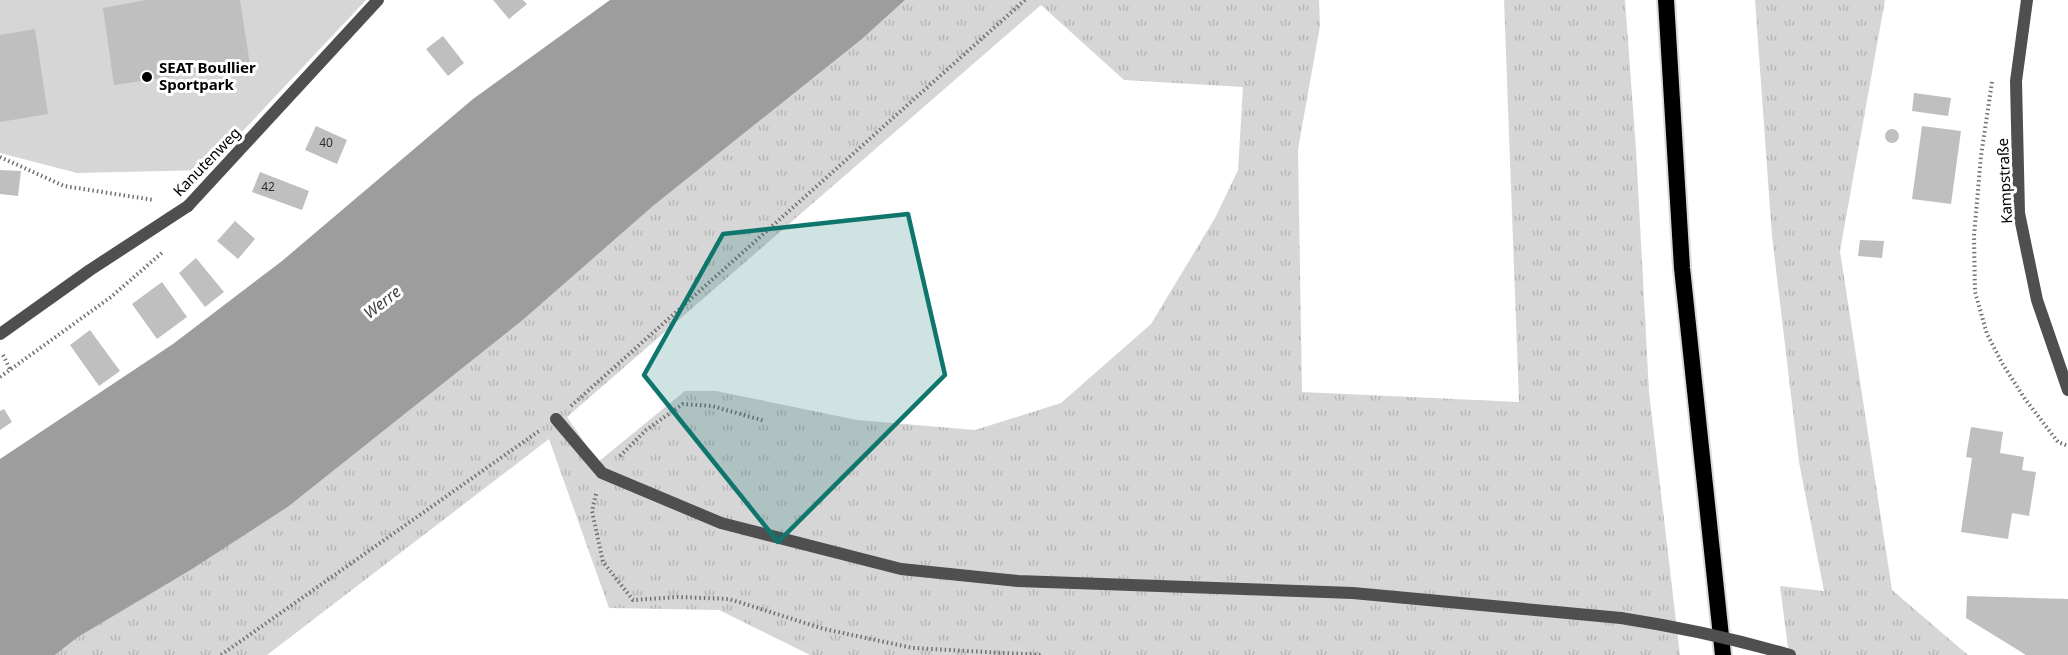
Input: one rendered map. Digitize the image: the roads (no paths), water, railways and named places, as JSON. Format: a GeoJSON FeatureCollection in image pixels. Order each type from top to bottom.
{"type":"FeatureCollection","features":[{"type":"Feature","properties":{"kind":"highway"},"geometry":{"type":"LineString","coordinates":[[1666,0],[1682,268],[1723,655]]}},
{"type":"Feature","properties":{"kind":"street","name":"Kanutenweg"},"geometry":{"type":"LineString","coordinates":[[0,334],[90,270],[188,206],[378,0]]}},
{"type":"Feature","properties":{"kind":"street","name":"Kampstraße"},"geometry":{"type":"LineString","coordinates":[[2027,0],[2016,81],[2019,213],[2037,300],[2068,390]]}},
{"type":"Feature","properties":{"kind":"street"},"geometry":{"type":"LineString","coordinates":[[556,419],[602,473],[721,523],[901,569],[1018,581],[1353,592],[1621,618],[1739,640],[1790,655]]}},
{"type":"Feature","properties":{"kind":"water","name":"Werre"},"geometry":{"type":"Polygon","coordinates":[[[610,0],[905,0],[862,39],[653,206],[524,319],[289,506],[192,569],[78,637],[55,655],[0,655],[0,459],[173,344],[282,261],[473,99],[610,0]]]}},
{"type":"Feature","properties":{"kind":"place","name":"SEAT Boullier Sportpark"},"geometry":{"type":"Point","coordinates":[147,77]}}]}
